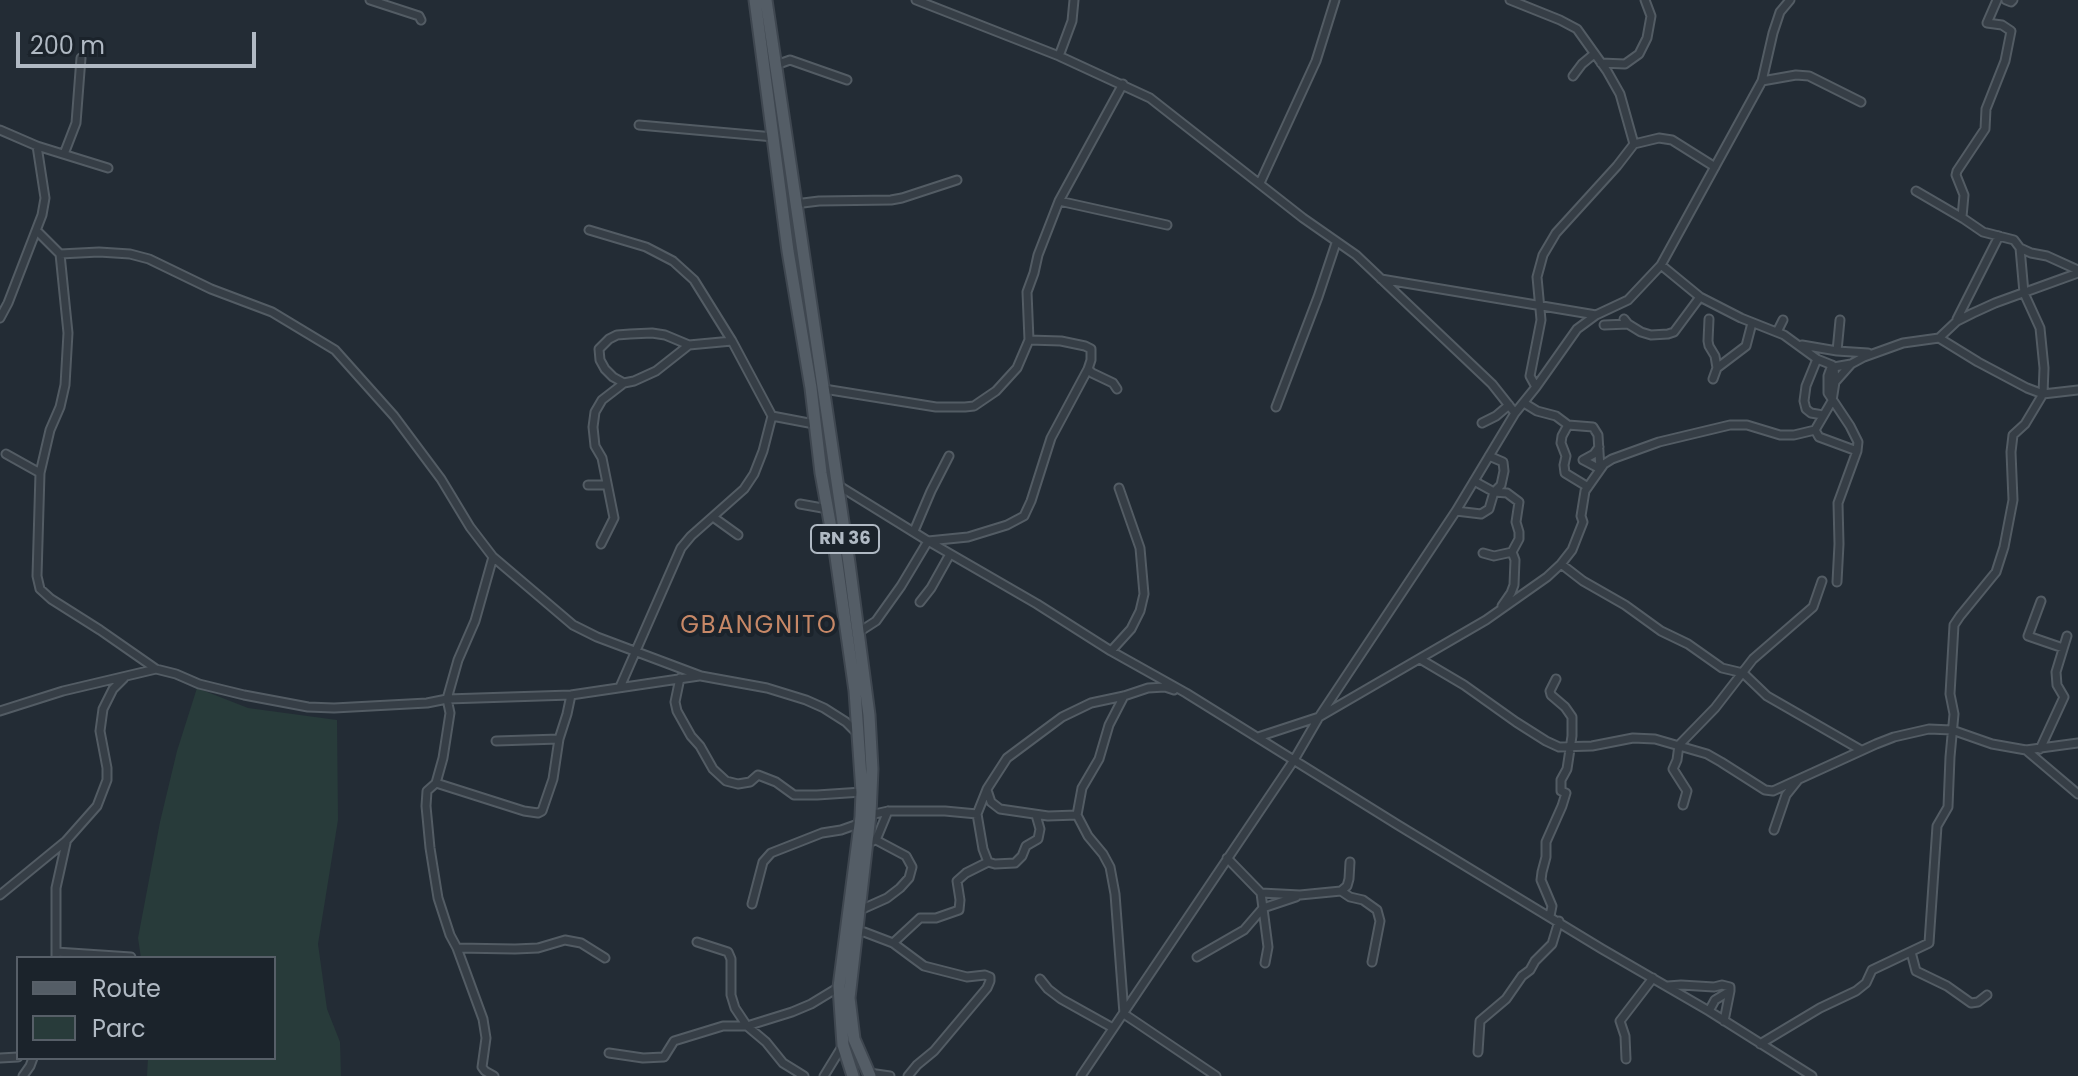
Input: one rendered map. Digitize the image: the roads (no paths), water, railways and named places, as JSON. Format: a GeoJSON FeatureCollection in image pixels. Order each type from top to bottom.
{"type":"FeatureCollection","features":[{"type":"Feature","properties":{"kind":"main road","name":"RN 36"},"geometry":{"type":"LineString","coordinates":[[755,0],[821,473],[834,506],[859,632],[869,715],[872,769],[839,987],[843,1045],[853,1076]]}},
{"type":"Feature","properties":{"kind":"main road","name":"RN 36"},"geometry":{"type":"LineString","coordinates":[[766,0],[836,484],[834,506],[855,691],[862,792],[871,842],[858,911],[849,998],[854,1039],[870,1074]]}},
{"type":"Feature","properties":{"kind":"street"},"geometry":{"type":"LineString","coordinates":[[370,0],[419,16],[421,20]]}},
{"type":"Feature","properties":{"kind":"street"},"geometry":{"type":"LineString","coordinates":[[916,0],[1059,56],[1150,98],[1336,243],[1356,255],[1492,384],[1515,413]]}},
{"type":"Feature","properties":{"kind":"street"},"geometry":{"type":"LineString","coordinates":[[1059,56],[1072,21],[1074,0]]}},
{"type":"Feature","properties":{"kind":"street"},"geometry":{"type":"LineString","coordinates":[[1260,183],[1316,61],[1335,0]]}},
{"type":"Feature","properties":{"kind":"street"},"geometry":{"type":"LineString","coordinates":[[1510,0],[1577,29],[1620,94],[1634,144]]}},
{"type":"Feature","properties":{"kind":"street"},"geometry":{"type":"LineString","coordinates":[[1601,63],[1625,64],[1639,54],[1647,38],[1651,16],[1645,0]]}},
{"type":"Feature","properties":{"kind":"street"},"geometry":{"type":"LineString","coordinates":[[1081,1076],[1294,760],[1319,717],[1456,511],[1515,413],[1577,329],[1596,315],[1628,300],[1661,265],[1762,81],[1780,12],[1790,0]]}},
{"type":"Feature","properties":{"kind":"street"},"geometry":{"type":"LineString","coordinates":[[1962,217],[1964,195],[1957,171],[1985,129],[1986,109],[2005,61],[2011,31],[2002,25],[1987,23],[1997,0]]}},
{"type":"Feature","properties":{"kind":"street"},"geometry":{"type":"LineString","coordinates":[[2006,0],[2013,0]]}},
{"type":"Feature","properties":{"kind":"street"},"geometry":{"type":"LineString","coordinates":[[1573,76],[1594,54]]}},
{"type":"Feature","properties":{"kind":"street"},"geometry":{"type":"LineString","coordinates":[[64,154],[76,123],[81,58]]}},
{"type":"Feature","properties":{"kind":"street"},"geometry":{"type":"LineString","coordinates":[[776,65],[790,60],[847,80]]}},
{"type":"Feature","properties":{"kind":"street"},"geometry":{"type":"LineString","coordinates":[[1762,81],[1809,76],[1861,102]]}},
{"type":"Feature","properties":{"kind":"street"},"geometry":{"type":"LineString","coordinates":[[824,389],[936,407],[974,406],[996,391],[1017,368],[1029,340],[1027,292],[1059,201],[1123,84]]}},
{"type":"Feature","properties":{"kind":"street"},"geometry":{"type":"LineString","coordinates":[[639,125],[774,137]]}},
{"type":"Feature","properties":{"kind":"street"},"geometry":{"type":"LineString","coordinates":[[0,130],[37,146],[108,168]]}},
{"type":"Feature","properties":{"kind":"street"},"geometry":{"type":"LineString","coordinates":[[1536,387],[1530,376],[1541,320],[1537,277],[1543,255],[1556,233],[1634,144],[1659,138],[1672,140],[1715,167]]}},
{"type":"Feature","properties":{"kind":"street"},"geometry":{"type":"LineString","coordinates":[[0,318],[37,231],[45,198],[37,146]]}},
{"type":"Feature","properties":{"kind":"street"},"geometry":{"type":"LineString","coordinates":[[795,204],[891,200],[957,180]]}},
{"type":"Feature","properties":{"kind":"street"},"geometry":{"type":"LineString","coordinates":[[1916,191],[1983,232],[2014,240],[2020,248],[2047,256],[2078,272]]}},
{"type":"Feature","properties":{"kind":"street"},"geometry":{"type":"LineString","coordinates":[[1059,201],[1167,225]]}},
{"type":"Feature","properties":{"kind":"street"},"geometry":{"type":"LineString","coordinates":[[589,230],[646,247],[673,261],[694,280],[732,341],[772,416],[763,451],[744,489],[681,548],[620,687]]}},
{"type":"Feature","properties":{"kind":"street"},"geometry":{"type":"LineString","coordinates":[[37,231],[60,254],[68,333],[65,385],[40,473],[37,576],[40,589],[51,599],[156,669],[199,684],[308,707],[390,706],[447,699],[571,695],[701,676]]}},
{"type":"Feature","properties":{"kind":"street"},"geometry":{"type":"LineString","coordinates":[[1957,321],[1999,236]]}},
{"type":"Feature","properties":{"kind":"street"},"geometry":{"type":"LineString","coordinates":[[1276,407],[1336,243]]}},
{"type":"Feature","properties":{"kind":"street"},"geometry":{"type":"LineString","coordinates":[[1760,1044],[1820,1008],[1856,991],[1866,983],[1872,970],[1929,943],[1937,826],[1948,807],[1954,714],[1950,694],[1954,625],[1996,572],[2013,500],[2013,435],[2025,424],[2043,394],[2040,328],[2024,293],[2020,248]]}},
{"type":"Feature","properties":{"kind":"street"},"geometry":{"type":"LineString","coordinates":[[60,254],[99,252],[149,259],[211,289],[272,312],[335,350],[394,416],[493,557],[573,625],[701,676],[767,688],[806,700],[846,722],[858,734]]}},
{"type":"Feature","properties":{"kind":"street"},"geometry":{"type":"LineString","coordinates":[[1661,265],[1700,297],[1777,332],[1833,366],[1851,364],[1903,343],[1939,338],[1957,321],[1995,303],[2078,272]]}},
{"type":"Feature","properties":{"kind":"street"},"geometry":{"type":"LineString","coordinates":[[1380,278],[1596,315]]}},
{"type":"Feature","properties":{"kind":"street"},"geometry":{"type":"LineString","coordinates":[[1604,325],[1626,322],[1651,335],[1674,332],[1700,297]]}},
{"type":"Feature","properties":{"kind":"street"},"geometry":{"type":"LineString","coordinates":[[1709,319],[1708,341],[1717,368],[1713,379]]}},
{"type":"Feature","properties":{"kind":"street"},"geometry":{"type":"LineString","coordinates":[[1777,332],[1783,320]]}},
{"type":"Feature","properties":{"kind":"street"},"geometry":{"type":"LineString","coordinates":[[1837,351],[1840,320]]}},
{"type":"Feature","properties":{"kind":"street"},"geometry":{"type":"LineString","coordinates":[[1717,368],[1746,346],[1752,323]]}},
{"type":"Feature","properties":{"kind":"street"},"geometry":{"type":"LineString","coordinates":[[624,383],[613,377],[600,360],[599,349],[617,335],[652,333],[689,345],[732,341]]}},
{"type":"Feature","properties":{"kind":"street"},"geometry":{"type":"LineString","coordinates":[[1939,338],[1978,362],[2043,394],[2078,390]]}},
{"type":"Feature","properties":{"kind":"street"},"geometry":{"type":"LineString","coordinates":[[928,541],[968,537],[1007,525],[1024,516],[1051,438],[1088,369],[1092,352],[1085,346],[1061,341],[1029,340]]}},
{"type":"Feature","properties":{"kind":"street"},"geometry":{"type":"LineString","coordinates":[[601,544],[614,518],[602,458],[595,446],[595,412],[602,400],[624,383],[656,371],[689,345]]}},
{"type":"Feature","properties":{"kind":"street"},"geometry":{"type":"LineString","coordinates":[[1799,345],[1871,354]]}},
{"type":"Feature","properties":{"kind":"street"},"geometry":{"type":"LineString","coordinates":[[1817,359],[1806,386],[1804,401],[1811,413],[1823,415]]}},
{"type":"Feature","properties":{"kind":"street"},"geometry":{"type":"LineString","coordinates":[[1835,382],[1851,364]]}},
{"type":"Feature","properties":{"kind":"street"},"geometry":{"type":"LineString","coordinates":[[1258,737],[1319,717],[1486,620],[1532,588],[1561,564],[1572,550],[1583,522],[1585,491],[1600,469],[1612,459],[1659,442],[1730,425],[1747,425],[1780,435],[1815,430],[1832,401],[1835,382],[1833,366]]}},
{"type":"Feature","properties":{"kind":"street"},"geometry":{"type":"LineString","coordinates":[[1833,366],[1827,384],[1828,393],[1858,442],[1838,503],[1837,582]]}},
{"type":"Feature","properties":{"kind":"street"},"geometry":{"type":"LineString","coordinates":[[1088,369],[1113,383],[1117,389]]}},
{"type":"Feature","properties":{"kind":"street"},"geometry":{"type":"LineString","coordinates":[[1524,403],[1537,411],[1556,416],[1568,425],[1593,427],[1598,435],[1600,469]]}},
{"type":"Feature","properties":{"kind":"street"},"geometry":{"type":"LineString","coordinates":[[1482,423],[1509,405]]}},
{"type":"Feature","properties":{"kind":"street"},"geometry":{"type":"LineString","coordinates":[[772,416],[814,424]]}},
{"type":"Feature","properties":{"kind":"street"},"geometry":{"type":"LineString","coordinates":[[1568,425],[1561,443],[1566,456],[1565,473],[1588,487]]}},
{"type":"Feature","properties":{"kind":"street"},"geometry":{"type":"LineString","coordinates":[[1815,430],[1819,437],[1857,451]]}},
{"type":"Feature","properties":{"kind":"street"},"geometry":{"type":"LineString","coordinates":[[1599,447],[1583,460],[1600,469]]}},
{"type":"Feature","properties":{"kind":"street"},"geometry":{"type":"LineString","coordinates":[[6,454],[40,473]]}},
{"type":"Feature","properties":{"kind":"street"},"geometry":{"type":"LineString","coordinates":[[914,531],[949,456]]}},
{"type":"Feature","properties":{"kind":"street"},"geometry":{"type":"LineString","coordinates":[[1456,511],[1481,514],[1489,509],[1504,471],[1503,462],[1489,456]]}},
{"type":"Feature","properties":{"kind":"street"},"geometry":{"type":"LineString","coordinates":[[1474,481],[1494,492],[1507,493],[1519,502],[1516,522],[1519,539],[1512,552],[1515,560],[1514,585],[1503,604],[1486,620]]}},
{"type":"Feature","properties":{"kind":"street"},"geometry":{"type":"LineString","coordinates":[[836,484],[1186,693],[1812,1076]]}},
{"type":"Feature","properties":{"kind":"street"},"geometry":{"type":"LineString","coordinates":[[588,485],[607,485]]}},
{"type":"Feature","properties":{"kind":"street"},"geometry":{"type":"LineString","coordinates":[[1111,651],[1131,629],[1144,594],[1140,548],[1119,488]]}},
{"type":"Feature","properties":{"kind":"street"},"geometry":{"type":"LineString","coordinates":[[800,504],[834,506],[852,496]]}},
{"type":"Feature","properties":{"kind":"street"},"geometry":{"type":"LineString","coordinates":[[713,517],[738,535]]}},
{"type":"Feature","properties":{"kind":"street"},"geometry":{"type":"LineString","coordinates":[[859,632],[876,621],[928,541]]}},
{"type":"Feature","properties":{"kind":"street"},"geometry":{"type":"LineString","coordinates":[[1483,553],[1494,556],[1512,552]]}},
{"type":"Feature","properties":{"kind":"street"},"geometry":{"type":"LineString","coordinates":[[920,602],[950,554]]}},
{"type":"Feature","properties":{"kind":"street"},"geometry":{"type":"LineString","coordinates":[[493,557],[475,621],[458,660],[447,699],[450,713],[443,758],[436,783],[427,791],[426,806],[434,880],[450,935],[483,1019],[486,1038],[482,1067],[494,1076]]}},
{"type":"Feature","properties":{"kind":"street"},"geometry":{"type":"LineString","coordinates":[[1561,564],[1661,631],[1688,644],[1722,668],[1743,673],[1767,696],[1861,750]]}},
{"type":"Feature","properties":{"kind":"street"},"geometry":{"type":"LineString","coordinates":[[1683,805],[1687,791],[1673,769],[1679,745],[1709,714],[1753,659],[1813,607],[1822,581]]}},
{"type":"Feature","properties":{"kind":"street"},"geometry":{"type":"LineString","coordinates":[[1511,593],[1532,588]]}},
{"type":"Feature","properties":{"kind":"street"},"geometry":{"type":"LineString","coordinates":[[2041,601],[2028,636],[2063,648]]}},
{"type":"Feature","properties":{"kind":"street"},"geometry":{"type":"LineString","coordinates":[[2040,749],[2064,697],[2057,685],[2056,672],[2067,636]]}},
{"type":"Feature","properties":{"kind":"street"},"geometry":{"type":"LineString","coordinates":[[1420,659],[1559,747],[1611,744],[1633,738],[1655,739],[1707,754],[1765,790],[1773,791],[1861,750],[1929,729],[1952,730],[1992,744],[2026,750],[2078,743]]}},
{"type":"Feature","properties":{"kind":"street"},"geometry":{"type":"LineString","coordinates":[[0,711],[63,691],[156,669]]}},
{"type":"Feature","properties":{"kind":"street"},"geometry":{"type":"LineString","coordinates":[[0,895],[66,841],[97,806],[107,780],[100,731],[103,709],[113,689],[126,676]]}},
{"type":"Feature","properties":{"kind":"street"},"geometry":{"type":"LineString","coordinates":[[680,678],[675,702],[677,711],[713,769],[726,781],[738,784],[750,782],[758,775],[776,782],[794,795],[862,792]]}},
{"type":"Feature","properties":{"kind":"street"},"geometry":{"type":"LineString","coordinates":[[1550,916],[1552,906],[1541,880],[1546,842],[1566,793],[1561,791],[1561,780],[1567,769],[1572,717],[1551,695],[1556,679]]}},
{"type":"Feature","properties":{"kind":"street"},"geometry":{"type":"LineString","coordinates":[[988,862],[977,814],[987,789],[1007,758],[1062,717],[1091,703],[1148,688],[1165,687],[1186,693]]}},
{"type":"Feature","properties":{"kind":"street"},"geometry":{"type":"LineString","coordinates":[[436,783],[492,802],[538,813],[542,811],[551,787],[571,695]]}},
{"type":"Feature","properties":{"kind":"street"},"geometry":{"type":"LineString","coordinates":[[1124,696],[1109,725],[1099,759],[1082,788],[1077,815],[1110,867],[1115,894],[1124,1014]]}},
{"type":"Feature","properties":{"kind":"street"},"geometry":{"type":"LineString","coordinates":[[496,741],[559,739]]}},
{"type":"Feature","properties":{"kind":"street"},"geometry":{"type":"LineString","coordinates":[[2026,750],[2078,793]]}},
{"type":"Feature","properties":{"kind":"street"},"geometry":{"type":"LineString","coordinates":[[1774,830],[1786,795],[1799,779]]}},
{"type":"Feature","properties":{"kind":"street"},"geometry":{"type":"LineString","coordinates":[[987,789],[991,802],[1000,809],[1036,815],[1077,815]]}},
{"type":"Feature","properties":{"kind":"street"},"geometry":{"type":"LineString","coordinates":[[858,911],[887,898],[909,878],[912,867],[906,856],[871,842],[888,811]]}},
{"type":"Feature","properties":{"kind":"street"},"geometry":{"type":"LineString","coordinates":[[752,904],[763,862],[771,853],[822,833],[858,824],[866,816],[888,811],[977,814]]}},
{"type":"Feature","properties":{"kind":"street"},"geometry":{"type":"LineString","coordinates":[[893,943],[920,918],[936,918],[959,910],[957,881],[966,873],[988,862],[1015,863],[1026,846],[1038,839],[1040,829],[1036,815]]}},
{"type":"Feature","properties":{"kind":"street"},"geometry":{"type":"LineString","coordinates":[[66,841],[56,888],[56,955],[94,956]]}},
{"type":"Feature","properties":{"kind":"street"},"geometry":{"type":"LineString","coordinates":[[1227,858],[1261,893],[1268,947],[1265,963]]}},
{"type":"Feature","properties":{"kind":"street"},"geometry":{"type":"LineString","coordinates":[[1261,893],[1300,895],[1341,891],[1347,886],[1350,862]]}},
{"type":"Feature","properties":{"kind":"street"},"geometry":{"type":"LineString","coordinates":[[1341,891],[1377,910],[1380,921],[1372,962]]}},
{"type":"Feature","properties":{"kind":"street"},"geometry":{"type":"LineString","coordinates":[[1197,957],[1244,930],[1263,908],[1300,895]]}},
{"type":"Feature","properties":{"kind":"street"},"geometry":{"type":"LineString","coordinates":[[1478,1052],[1480,1021],[1506,999],[1522,976],[1552,944],[1559,921]]}},
{"type":"Feature","properties":{"kind":"street"},"geometry":{"type":"LineString","coordinates":[[856,933],[864,932],[893,943],[924,966],[967,977],[990,977],[989,986],[934,1051],[908,1076]]}},
{"type":"Feature","properties":{"kind":"street"},"geometry":{"type":"LineString","coordinates":[[457,948],[538,948],[565,940],[581,943],[605,958]]}},
{"type":"Feature","properties":{"kind":"street"},"geometry":{"type":"LineString","coordinates":[[697,942],[728,952],[735,1008],[747,1026],[766,1042],[783,1063],[804,1076]]}},
{"type":"Feature","properties":{"kind":"street"},"geometry":{"type":"LineString","coordinates":[[1911,952],[1916,971],[1947,986],[1971,1003],[1987,995]]}},
{"type":"Feature","properties":{"kind":"street"},"geometry":{"type":"LineString","coordinates":[[1626,1059],[1625,1036],[1620,1021],[1653,978]]}},
{"type":"Feature","properties":{"kind":"street"},"geometry":{"type":"LineString","coordinates":[[1040,979],[1061,999],[1113,1028]]}},
{"type":"Feature","properties":{"kind":"street"},"geometry":{"type":"LineString","coordinates":[[1666,986],[1730,987],[1724,1021]]}},
{"type":"Feature","properties":{"kind":"street"},"geometry":{"type":"LineString","coordinates":[[609,1053],[656,1059],[664,1057],[674,1041],[723,1026],[747,1026],[792,1012],[839,987]]}},
{"type":"Feature","properties":{"kind":"street"},"geometry":{"type":"LineString","coordinates":[[1709,1011],[1715,1000],[1730,991]]}},
{"type":"Feature","properties":{"kind":"street"},"geometry":{"type":"LineString","coordinates":[[1124,1014],[1216,1076]]}},
{"type":"Feature","properties":{"kind":"street"},"geometry":{"type":"LineString","coordinates":[[824,1076],[843,1045]]}},
{"type":"Feature","properties":{"kind":"street"},"geometry":{"type":"LineString","coordinates":[[23,1076],[32,1062]]}},
{"type":"Feature","properties":{"kind":"street"},"geometry":{"type":"LineString","coordinates":[[30,1076],[32,1062]]}},
{"type":"Feature","properties":{"kind":"street"},"geometry":{"type":"LineString","coordinates":[[870,1074],[890,1076]]}},
{"type":"Feature","properties":{"kind":"district","name":"GBANGNITO"},"geometry":{"type":"Point","coordinates":[759,627]}}]}
